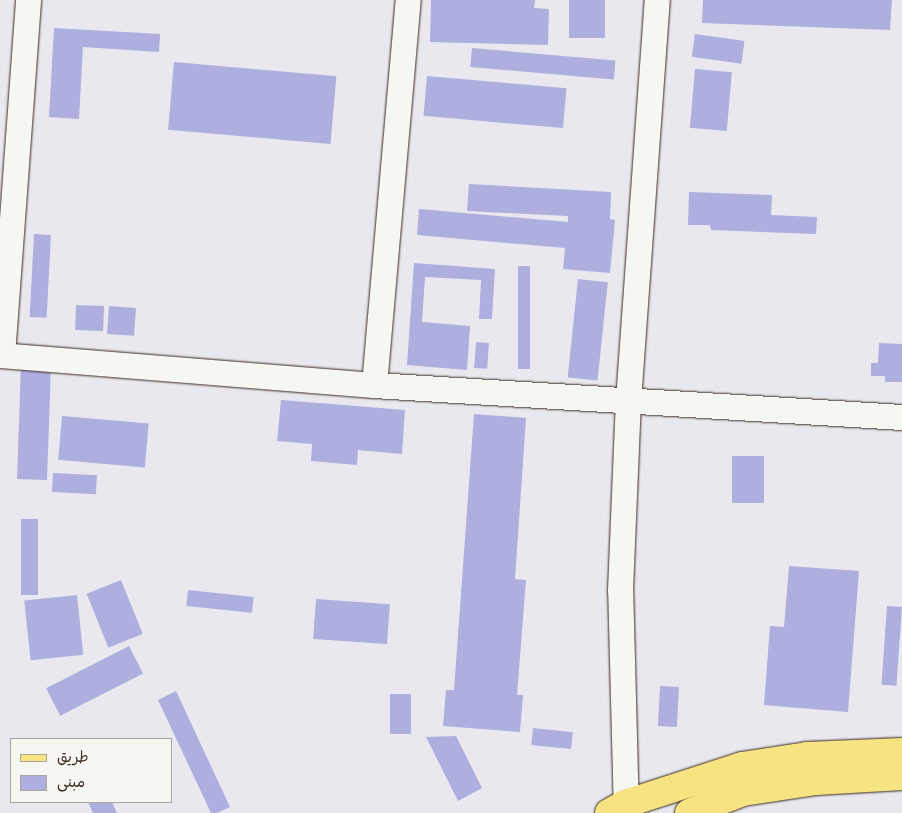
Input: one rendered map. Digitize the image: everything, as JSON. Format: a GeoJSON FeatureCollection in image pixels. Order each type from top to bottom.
{"type":"FeatureCollection","features":[{"type":"Feature","properties":{"kind":"main road"},"geometry":{"type":"LineString","coordinates":[[620,810],[742,766],[807,756],[902,752]]}},
{"type":"Feature","properties":{"kind":"main road"},"geometry":{"type":"LineString","coordinates":[[689,813],[743,792],[816,781],[902,776]]}},
{"type":"Feature","properties":{"kind":"street"},"geometry":{"type":"LineString","coordinates":[[28,0],[4,274],[1,355],[374,385],[902,417]]}},
{"type":"Feature","properties":{"kind":"street"},"geometry":{"type":"LineString","coordinates":[[374,385],[408,0]]}},
{"type":"Feature","properties":{"kind":"street"},"geometry":{"type":"LineString","coordinates":[[620,810],[620,590],[628,401],[657,0]]}},
{"type":"Feature","properties":{"kind":"building"},"geometry":{"type":"Polygon","coordinates":[[[431,0],[535,0],[534,8],[549,9],[548,45],[430,42],[431,0]]]}},
{"type":"Feature","properties":{"kind":"building"},"geometry":{"type":"Polygon","coordinates":[[[569,0],[605,0],[605,38],[569,38],[569,0]]]}},
{"type":"Feature","properties":{"kind":"building"},"geometry":{"type":"Polygon","coordinates":[[[703,0],[892,0],[890,30],[702,23],[703,0]]]}},
{"type":"Feature","properties":{"kind":"building"},"geometry":{"type":"Polygon","coordinates":[[[54,28],[160,34],[159,52],[83,47],[79,119],[49,117],[54,28]]]}},
{"type":"Feature","properties":{"kind":"building"},"geometry":{"type":"Polygon","coordinates":[[[695,34],[745,41],[741,64],[692,57],[695,34]]]}},
{"type":"Feature","properties":{"kind":"building"},"geometry":{"type":"Polygon","coordinates":[[[472,48],[615,61],[614,79],[470,67],[472,48]]]}},
{"type":"Feature","properties":{"kind":"building"},"geometry":{"type":"Polygon","coordinates":[[[174,62],[336,76],[330,144],[168,130],[174,62]]]}},
{"type":"Feature","properties":{"kind":"building"},"geometry":{"type":"Polygon","coordinates":[[[695,69],[732,72],[727,131],[690,128],[695,69]]]}},
{"type":"Feature","properties":{"kind":"building"},"geometry":{"type":"Polygon","coordinates":[[[427,76],[566,88],[563,128],[424,116],[427,76]]]}},
{"type":"Feature","properties":{"kind":"building"},"geometry":{"type":"Polygon","coordinates":[[[469,184],[611,192],[610,219],[615,220],[610,273],[563,269],[565,248],[417,235],[419,209],[568,222],[568,216],[467,211],[469,184]]]}},
{"type":"Feature","properties":{"kind":"building"},"geometry":{"type":"Polygon","coordinates":[[[689,192],[772,195],[771,215],[817,217],[816,234],[711,230],[710,225],[688,225],[689,192]]]}},
{"type":"Feature","properties":{"kind":"building"},"geometry":{"type":"Polygon","coordinates":[[[34,234],[51,235],[47,318],[30,317],[34,234]]]}},
{"type":"Feature","properties":{"kind":"building"},"geometry":{"type":"Polygon","coordinates":[[[414,263],[495,269],[492,319],[479,319],[481,280],[425,277],[422,322],[470,326],[467,370],[407,365],[414,263]]]}},
{"type":"Feature","properties":{"kind":"building"},"geometry":{"type":"Polygon","coordinates":[[[518,266],[530,266],[530,369],[518,369],[518,266]]]}},
{"type":"Feature","properties":{"kind":"building"},"geometry":{"type":"Polygon","coordinates":[[[578,279],[608,282],[597,381],[568,377],[578,279]]]}},
{"type":"Feature","properties":{"kind":"building"},"geometry":{"type":"Polygon","coordinates":[[[76,305],[104,306],[103,331],[75,330],[76,305]]]}},
{"type":"Feature","properties":{"kind":"building"},"geometry":{"type":"Polygon","coordinates":[[[109,306],[136,308],[134,336],[107,334],[109,306]]]}},
{"type":"Feature","properties":{"kind":"building"},"geometry":{"type":"Polygon","coordinates":[[[476,342],[489,343],[487,369],[474,368],[476,342]]]}},
{"type":"Feature","properties":{"kind":"building"},"geometry":{"type":"Polygon","coordinates":[[[879,343],[902,344],[902,382],[885,382],[885,376],[871,376],[871,363],[878,363],[879,343]]]}},
{"type":"Feature","properties":{"kind":"building"},"geometry":{"type":"Polygon","coordinates":[[[21,365],[51,366],[47,480],[17,479],[21,365]]]}},
{"type":"Feature","properties":{"kind":"building"},"geometry":{"type":"Polygon","coordinates":[[[281,400],[405,410],[402,454],[358,450],[357,465],[311,461],[312,444],[277,441],[281,400]]]}},
{"type":"Feature","properties":{"kind":"building"},"geometry":{"type":"Polygon","coordinates":[[[474,414],[526,418],[515,579],[526,580],[517,695],[523,695],[520,732],[443,726],[446,690],[454,690],[474,414]]]}},
{"type":"Feature","properties":{"kind":"building"},"geometry":{"type":"Polygon","coordinates":[[[62,416],[149,424],[145,467],[58,460],[62,416]]]}},
{"type":"Feature","properties":{"kind":"building"},"geometry":{"type":"Polygon","coordinates":[[[732,456],[764,456],[764,503],[732,503],[732,456]]]}},
{"type":"Feature","properties":{"kind":"building"},"geometry":{"type":"Polygon","coordinates":[[[53,473],[97,475],[96,494],[52,492],[53,473]]]}},
{"type":"Feature","properties":{"kind":"building"},"geometry":{"type":"Polygon","coordinates":[[[21,519],[38,519],[38,595],[21,595],[21,519]]]}},
{"type":"Feature","properties":{"kind":"building"},"geometry":{"type":"Polygon","coordinates":[[[789,566],[859,571],[848,712],[764,705],[770,626],[784,627],[789,566]]]}},
{"type":"Feature","properties":{"kind":"building"},"geometry":{"type":"Polygon","coordinates":[[[121,580],[143,634],[108,648],[87,594],[121,580]]]}},
{"type":"Feature","properties":{"kind":"building"},"geometry":{"type":"Polygon","coordinates":[[[188,590],[254,597],[252,613],[186,606],[188,590]]]}},
{"type":"Feature","properties":{"kind":"building"},"geometry":{"type":"Polygon","coordinates":[[[77,595],[83,655],[31,660],[24,601],[77,595]]]}},
{"type":"Feature","properties":{"kind":"building"},"geometry":{"type":"Polygon","coordinates":[[[316,599],[390,604],[387,644],[313,639],[316,599]]]}},
{"type":"Feature","properties":{"kind":"building"},"geometry":{"type":"Polygon","coordinates":[[[887,606],[902,607],[896,686],[881,685],[887,606]]]}},
{"type":"Feature","properties":{"kind":"building"},"geometry":{"type":"Polygon","coordinates":[[[129,646],[143,674],[60,716],[46,688],[129,646]]]}},
{"type":"Feature","properties":{"kind":"building"},"geometry":{"type":"Polygon","coordinates":[[[660,686],[679,687],[677,727],[658,726],[660,686]]]}},
{"type":"Feature","properties":{"kind":"building"},"geometry":{"type":"Polygon","coordinates":[[[176,691],[230,807],[217,813],[211,813],[158,700],[176,691]]]}},
{"type":"Feature","properties":{"kind":"building"},"geometry":{"type":"Polygon","coordinates":[[[390,694],[411,694],[411,734],[390,734],[390,694]]]}},
{"type":"Feature","properties":{"kind":"building"},"geometry":{"type":"Polygon","coordinates":[[[533,728],[573,732],[571,749],[531,745],[533,728]]]}},
{"type":"Feature","properties":{"kind":"building"},"geometry":{"type":"Polygon","coordinates":[[[456,736],[482,788],[458,801],[426,737],[456,736]]]}},
{"type":"Feature","properties":{"kind":"building"},"geometry":{"type":"Polygon","coordinates":[[[88,803],[112,803],[117,813],[93,813],[88,803]]]}}]}
